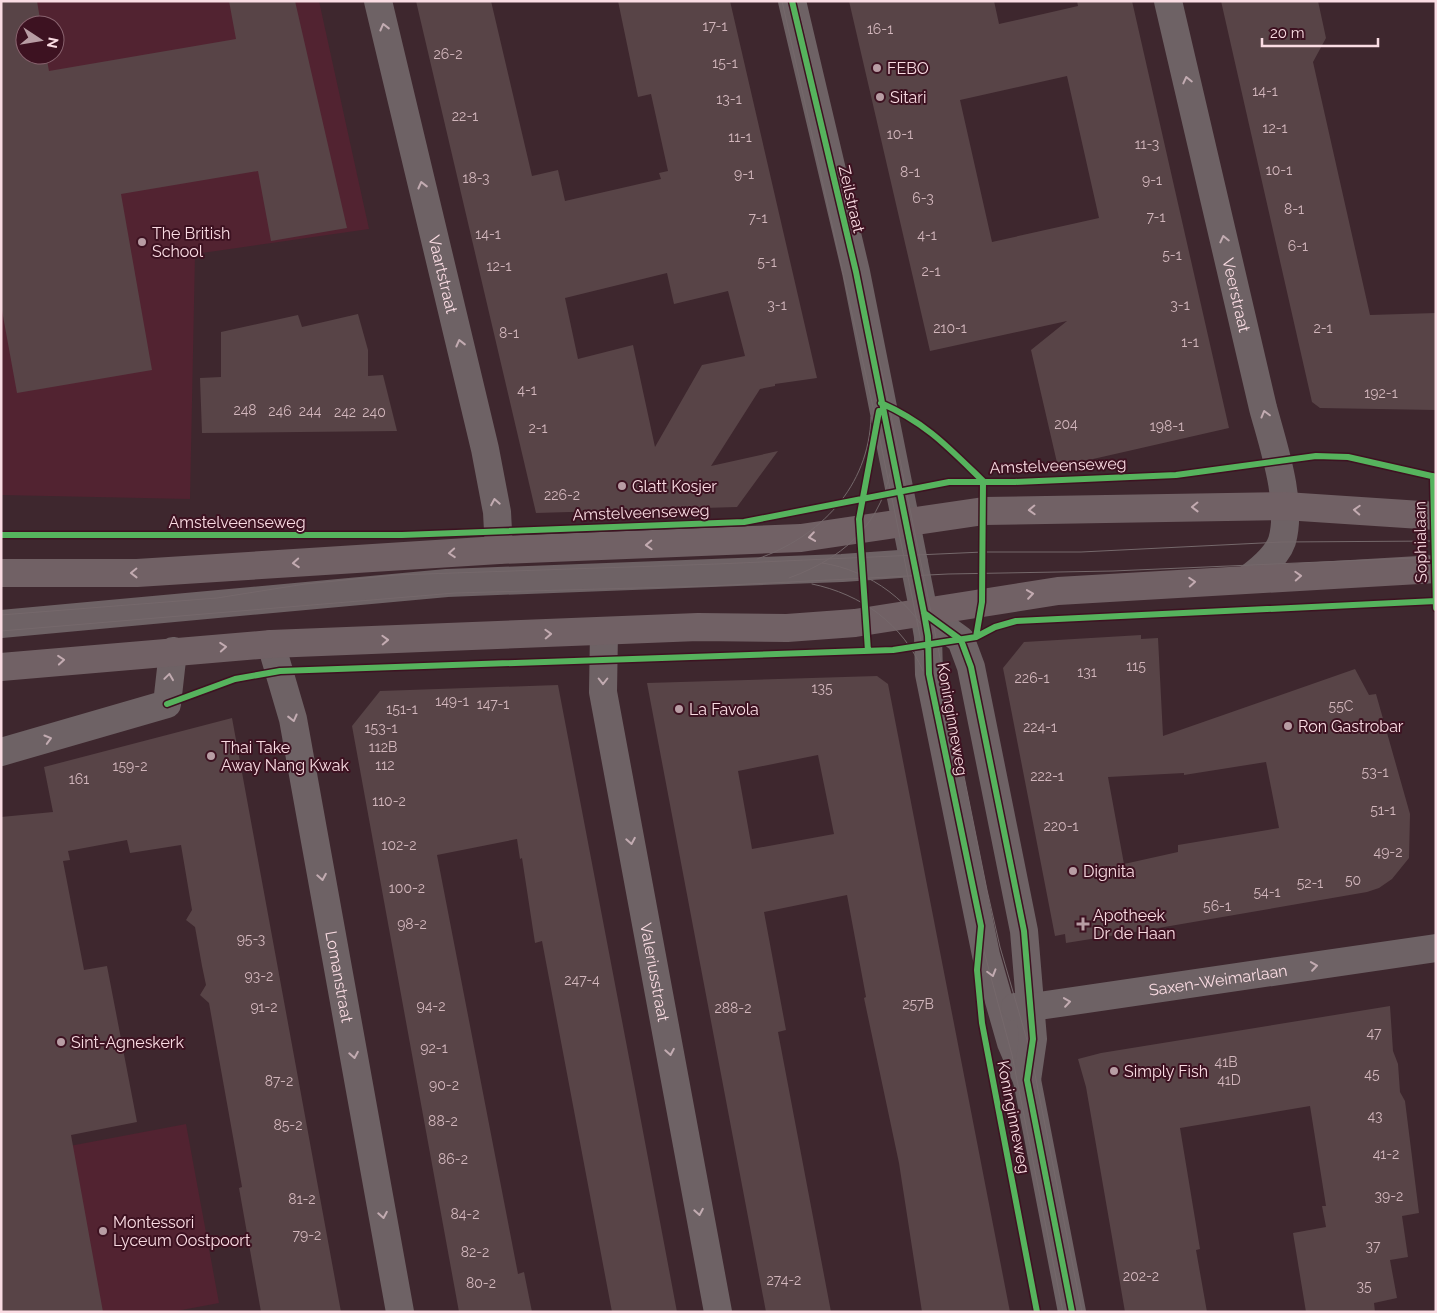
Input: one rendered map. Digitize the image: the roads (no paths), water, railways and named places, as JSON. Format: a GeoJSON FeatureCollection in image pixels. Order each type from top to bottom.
{"type":"FeatureCollection","features":[{"type":"Feature","properties":{"kind":"main road","name":"Amstelveenseweg"},"geometry":{"type":"LineString","coordinates":[[1,573],[137,573],[499,550],[792,539],[984,511],[1285,506],[1436,516]]}},
{"type":"Feature","properties":{"kind":"main road"},"geometry":{"type":"LineString","coordinates":[[1,667],[271,644],[698,627],[787,628],[855,623],[1058,591],[1250,578],[1436,569]]}},
{"type":"Feature","properties":{"kind":"street","name":"Vaartstraat"},"geometry":{"type":"LineString","coordinates":[[378,1],[486,449],[497,512],[499,550]]}},
{"type":"Feature","properties":{"kind":"street","name":"Zeilstraat"},"geometry":{"type":"LineString","coordinates":[[792,1],[856,272],[924,612]]}},
{"type":"Feature","properties":{"kind":"street","name":"Veerstraat"},"geometry":{"type":"LineString","coordinates":[[1168,1],[1263,408],[1278,461],[1285,506],[1282,542],[1267,564],[1250,578]]}},
{"type":"Feature","properties":{"kind":"street"},"geometry":{"type":"LineString","coordinates":[[5,622],[447,583],[842,568],[914,563]]}},
{"type":"Feature","properties":{"kind":"street","name":"Koninginneweg"},"geometry":{"type":"LineString","coordinates":[[924,612],[928,636],[929,674],[986,954],[1010,1043],[1027,1080],[1072,1312]]}},
{"type":"Feature","properties":{"kind":"street","name":"Koninginneweg"},"geometry":{"type":"LineString","coordinates":[[924,612],[961,640],[971,667],[1024,931],[1032,1007],[1033,1039],[1027,1080]]}},
{"type":"Feature","properties":{"kind":"street","name":"Valeriusstraat"},"geometry":{"type":"LineString","coordinates":[[604,632],[603,692],[718,1312]]}},
{"type":"Feature","properties":{"kind":"street","name":"Lomanstraat"},"geometry":{"type":"LineString","coordinates":[[271,644],[293,718],[400,1312]]}},
{"type":"Feature","properties":{"kind":"street"},"geometry":{"type":"LineString","coordinates":[[1,752],[167,704],[173,651]]}},
{"type":"Feature","properties":{"kind":"street","name":"Saxen-Weimarlaan"},"geometry":{"type":"LineString","coordinates":[[1001,1007],[1032,1007],[1436,948]]}},
{"type":"Feature","properties":{"kind":"tram line"},"geometry":{"type":"LineString","coordinates":[[782,1],[877,425],[985,955],[1012,1055],[1063,1312]]}},
{"type":"Feature","properties":{"kind":"tram line"},"geometry":{"type":"LineString","coordinates":[[797,1],[887,395],[987,890],[1000,947],[1031,1054],[1082,1312]]}},
{"type":"Feature","properties":{"kind":"tram line"},"geometry":{"type":"LineString","coordinates":[[757,559],[801,537],[820,523],[837,506],[851,487],[861,466],[868,442],[871,417]]}},
{"type":"Feature","properties":{"kind":"tram line"},"geometry":{"type":"LineString","coordinates":[[789,578],[811,569],[831,557],[849,544],[864,529],[876,512],[885,492],[891,470],[894,445]]}},
{"type":"Feature","properties":{"kind":"tram line"},"geometry":{"type":"LineString","coordinates":[[1,615],[217,598],[305,584],[395,575],[717,564],[983,552],[1081,552],[1282,542],[1436,541]]}},
{"type":"Feature","properties":{"kind":"tram line"},"geometry":{"type":"LineString","coordinates":[[1,631],[455,593],[710,586],[948,574],[1113,571],[1436,557]]}},
{"type":"Feature","properties":{"kind":"tram line"},"geometry":{"type":"LineString","coordinates":[[822,563],[857,573],[889,591],[916,617],[935,649]]}},
{"type":"Feature","properties":{"kind":"tram line"},"geometry":{"type":"LineString","coordinates":[[812,584],[847,595],[878,614],[892,625],[904,639],[923,671]]}},
{"type":"Feature","properties":{"kind":"place","name":"FEBO"},"geometry":{"type":"Point","coordinates":[877,68]}},
{"type":"Feature","properties":{"kind":"place","name":"Sitari"},"geometry":{"type":"Point","coordinates":[880,97]}},
{"type":"Feature","properties":{"kind":"place","name":"The British School"},"geometry":{"type":"Point","coordinates":[142,242]}},
{"type":"Feature","properties":{"kind":"place","name":"Glatt Kosjer"},"geometry":{"type":"Point","coordinates":[622,486]}},
{"type":"Feature","properties":{"kind":"place","name":"La Favola"},"geometry":{"type":"Point","coordinates":[679,709]}},
{"type":"Feature","properties":{"kind":"place","name":"Ron Gastrobar"},"geometry":{"type":"Point","coordinates":[1288,726]}},
{"type":"Feature","properties":{"kind":"place","name":"Thai Take Away Nang Kwak"},"geometry":{"type":"Point","coordinates":[211,756]}},
{"type":"Feature","properties":{"kind":"place","name":"Dignita"},"geometry":{"type":"Point","coordinates":[1073,871]}},
{"type":"Feature","properties":{"kind":"place","name":"Apotheek Dr de Haan"},"geometry":{"type":"Point","coordinates":[1083,924]}},
{"type":"Feature","properties":{"kind":"place","name":"Sint-Agneskerk"},"geometry":{"type":"Point","coordinates":[61,1042]}},
{"type":"Feature","properties":{"kind":"place","name":"Simply Fish"},"geometry":{"type":"Point","coordinates":[1114,1071]}},
{"type":"Feature","properties":{"kind":"place","name":"Montessori Lyceum Oostpoort"},"geometry":{"type":"Point","coordinates":[103,1231]}}]}
